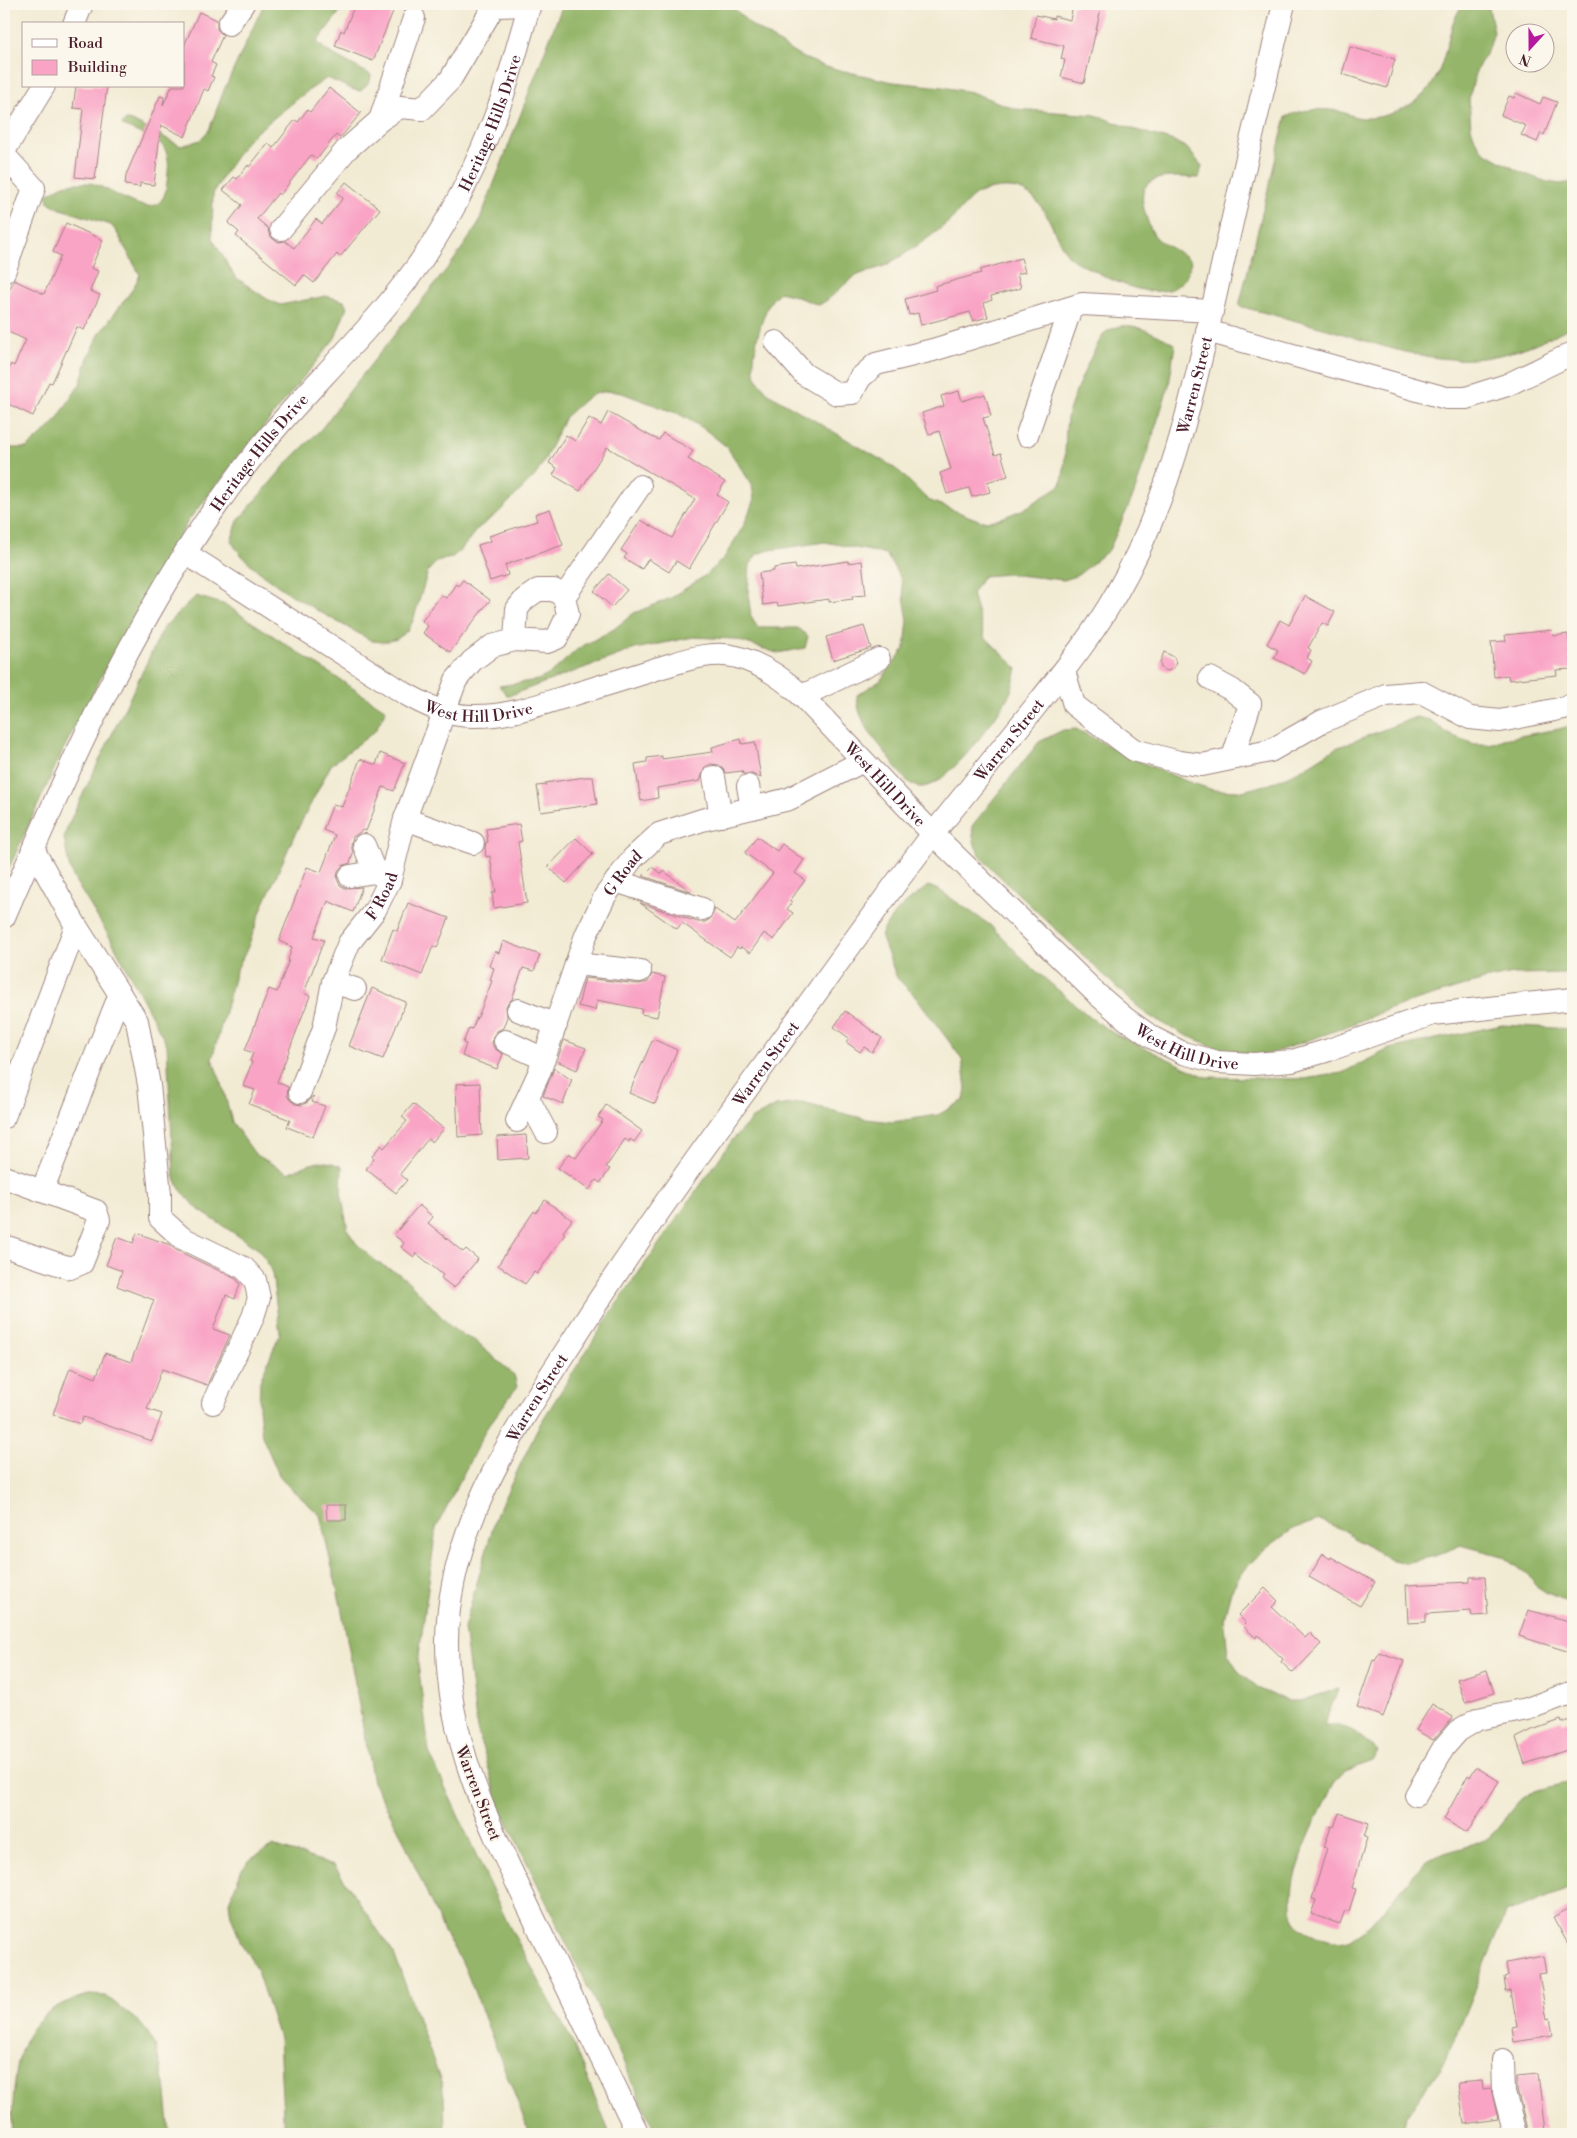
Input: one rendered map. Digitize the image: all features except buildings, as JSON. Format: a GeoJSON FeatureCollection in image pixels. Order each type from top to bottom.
{"type":"FeatureCollection","features":[{"type":"Feature","properties":{"kind":"street"},"geometry":{"type":"LineString","coordinates":[[75,22],[82,4]]}},
{"type":"Feature","properties":{"kind":"street"},"geometry":{"type":"LineString","coordinates":[[229,24],[243,4]]}},
{"type":"Feature","properties":{"kind":"street"},"geometry":{"type":"LineString","coordinates":[[281,229],[346,150],[380,120],[400,108],[422,109],[450,80],[494,6],[529,4]]}},
{"type":"Feature","properties":{"kind":"street","name":"Heritage Hills Drive"},"geometry":{"type":"LineString","coordinates":[[4,917],[33,848],[89,727],[115,675],[185,553],[247,463],[282,421],[376,318],[408,279],[436,238],[484,145],[502,99],[529,4]]}},
{"type":"Feature","properties":{"kind":"street","name":"Warren Street"},"geometry":{"type":"LineString","coordinates":[[638,2134],[494,1834],[464,1757],[454,1720],[446,1645],[448,1610],[455,1573],[465,1537],[502,1455],[605,1291],[732,1111],[933,834],[1064,671],[1091,634],[1115,596],[1138,552],[1158,506],[1188,413],[1284,4]]}},
{"type":"Feature","properties":{"kind":"street"},"geometry":{"type":"LineString","coordinates":[[380,120],[414,18]]}},
{"type":"Feature","properties":{"kind":"street"},"geometry":{"type":"LineString","coordinates":[[4,151],[43,88]]}},
{"type":"Feature","properties":{"kind":"street"},"geometry":{"type":"LineString","coordinates":[[4,155],[34,188],[4,272]]}},
{"type":"Feature","properties":{"kind":"street"},"geometry":{"type":"LineString","coordinates":[[776,342],[804,374],[837,394],[852,392],[860,378],[876,364],[933,350],[1082,304],[1210,321],[1446,398],[1466,398],[1507,385],[1573,353]]}},
{"type":"Feature","properties":{"kind":"street"},"geometry":{"type":"LineString","coordinates":[[1027,436],[1071,308]]}},
{"type":"Feature","properties":{"kind":"street"},"geometry":{"type":"LineString","coordinates":[[564,597],[640,486]]}},
{"type":"Feature","properties":{"kind":"street","name":"West Hill Drive"},"geometry":{"type":"LineString","coordinates":[[185,553],[404,693],[424,704],[445,712],[470,716],[499,715],[529,709],[683,661],[712,655],[736,657],[761,666],[784,679],[802,696],[933,834],[1098,995],[1126,1019],[1153,1038],[1184,1053],[1217,1062],[1254,1064],[1292,1060],[1329,1050],[1433,1014],[1573,998]]}},
{"type":"Feature","properties":{"kind":"street"},"geometry":{"type":"LineString","coordinates":[[538,590],[554,590],[564,597],[568,614],[557,638],[546,642],[515,640],[517,609],[525,599],[538,590]]}},
{"type":"Feature","properties":{"kind":"street","name":"F Road"},"geometry":{"type":"LineString","coordinates":[[299,1078],[331,1031],[333,982],[349,943],[375,910],[382,876],[405,819],[411,780],[445,712],[456,680],[472,661],[492,646],[515,640]]}},
{"type":"Feature","properties":{"kind":"street"},"geometry":{"type":"LineString","coordinates":[[802,696],[879,659]]}},
{"type":"Feature","properties":{"kind":"street"},"geometry":{"type":"LineString","coordinates":[[1064,671],[1074,705],[1134,750],[1179,762],[1202,765],[1233,757],[1270,751],[1321,722],[1386,695],[1421,692],[1470,718],[1500,721],[1564,708],[1573,704]]}},
{"type":"Feature","properties":{"kind":"street"},"geometry":{"type":"LineString","coordinates":[[1210,678],[1232,690],[1250,704],[1233,757]]}},
{"type":"Feature","properties":{"kind":"street","name":"G Road"},"geometry":{"type":"LineString","coordinates":[[517,1121],[544,1059],[586,935],[605,896],[633,858],[659,834],[721,816],[750,797],[789,799],[863,761]]}},
{"type":"Feature","properties":{"kind":"street"},"geometry":{"type":"LineString","coordinates":[[714,777],[721,816]]}},
{"type":"Feature","properties":{"kind":"street"},"geometry":{"type":"LineString","coordinates":[[405,819],[473,843]]}},
{"type":"Feature","properties":{"kind":"street"},"geometry":{"type":"LineString","coordinates":[[364,845],[382,876]]}},
{"type":"Feature","properties":{"kind":"street"},"geometry":{"type":"LineString","coordinates":[[33,848],[76,926],[136,1021],[149,1085],[160,1194],[160,1218],[182,1238],[244,1268],[255,1280],[259,1298],[253,1317],[213,1403]]}},
{"type":"Feature","properties":{"kind":"street"},"geometry":{"type":"LineString","coordinates":[[350,876],[382,876]]}},
{"type":"Feature","properties":{"kind":"street"},"geometry":{"type":"LineString","coordinates":[[616,881],[702,909]]}},
{"type":"Feature","properties":{"kind":"street"},"geometry":{"type":"LineString","coordinates":[[4,1117],[76,926]]}},
{"type":"Feature","properties":{"kind":"street"},"geometry":{"type":"LineString","coordinates":[[576,964],[640,971]]}},
{"type":"Feature","properties":{"kind":"street"},"geometry":{"type":"LineString","coordinates":[[333,982],[355,989]]}},
{"type":"Feature","properties":{"kind":"street"},"geometry":{"type":"LineString","coordinates":[[42,1191],[120,994]]}},
{"type":"Feature","properties":{"kind":"street"},"geometry":{"type":"LineString","coordinates":[[518,1010],[556,1025]]}},
{"type":"Feature","properties":{"kind":"street"},"geometry":{"type":"LineString","coordinates":[[505,1041],[544,1059]]}},
{"type":"Feature","properties":{"kind":"street"},"geometry":{"type":"LineString","coordinates":[[528,1098],[546,1132]]}},
{"type":"Feature","properties":{"kind":"street"},"geometry":{"type":"LineString","coordinates":[[4,1177],[96,1211],[99,1220],[82,1263],[70,1268],[4,1246]]}},
{"type":"Feature","properties":{"kind":"street"},"geometry":{"type":"LineString","coordinates":[[1416,1794],[1444,1747],[1458,1731],[1478,1718],[1527,1709],[1573,1692]]}},
{"type":"Feature","properties":{"kind":"street"},"geometry":{"type":"LineString","coordinates":[[1503,2060],[1504,2092],[1515,2134]]}},
{"type":"Feature","properties":{"kind":"green space"},"geometry":{"type":"Polygon","coordinates":[[[264,4],[343,4],[341,10],[317,42],[327,51],[371,75],[370,81],[361,91],[354,90],[327,78],[255,133],[245,143],[213,194],[212,238],[235,277],[267,299],[280,305],[326,296],[344,301],[347,307],[335,338],[188,521],[111,658],[63,750],[4,879],[4,448],[27,448],[54,424],[80,384],[88,358],[100,333],[132,290],[140,275],[111,225],[61,209],[48,202],[47,195],[64,185],[87,183],[102,187],[141,205],[151,206],[158,203],[164,196],[166,188],[168,161],[166,152],[156,140],[122,125],[126,120],[132,121],[181,146],[200,140],[209,130],[224,90],[264,4]]]}},
{"type":"Feature","properties":{"kind":"green space"},"geometry":{"type":"Polygon","coordinates":[[[563,4],[730,4],[751,25],[799,56],[826,67],[893,82],[971,92],[1015,109],[1095,115],[1174,141],[1186,147],[1202,166],[1199,178],[1166,177],[1149,183],[1144,189],[1142,199],[1145,213],[1154,235],[1191,261],[1186,276],[1177,286],[1165,291],[1151,291],[1122,284],[1074,261],[1063,248],[1049,219],[1037,202],[1020,190],[999,188],[979,193],[966,203],[950,221],[925,240],[886,265],[851,279],[819,305],[779,292],[772,300],[764,316],[755,347],[754,366],[757,379],[768,393],[890,465],[901,473],[928,500],[981,521],[997,520],[1024,509],[1061,485],[1069,412],[1090,360],[1106,332],[1117,327],[1131,326],[1147,330],[1175,344],[1169,385],[1134,494],[1109,550],[1078,575],[1064,580],[1008,574],[983,576],[972,594],[985,637],[1017,668],[1013,687],[992,721],[969,751],[956,766],[930,785],[919,787],[904,778],[870,732],[859,711],[857,695],[880,681],[905,648],[908,620],[901,579],[886,554],[825,542],[770,550],[757,554],[750,565],[748,592],[751,617],[758,628],[798,628],[808,636],[805,648],[777,653],[734,639],[693,637],[635,649],[508,696],[499,686],[538,680],[550,674],[579,648],[614,629],[634,613],[671,598],[706,575],[724,558],[744,525],[754,499],[752,485],[727,447],[703,428],[679,414],[622,393],[610,391],[596,393],[584,400],[565,417],[535,476],[498,513],[477,529],[461,550],[451,558],[437,561],[428,571],[413,621],[407,631],[397,639],[384,642],[372,641],[316,610],[257,570],[242,556],[231,541],[238,521],[288,462],[322,428],[454,260],[478,225],[563,4]]]}},
{"type":"Feature","properties":{"kind":"green space"},"geometry":{"type":"Polygon","coordinates":[[[1463,4],[1488,4],[1494,32],[1490,45],[1476,71],[1469,99],[1471,128],[1476,141],[1484,152],[1520,172],[1547,182],[1560,184],[1573,182],[1573,326],[1535,344],[1505,354],[1474,359],[1452,359],[1431,357],[1389,348],[1327,329],[1239,306],[1286,117],[1298,112],[1318,109],[1338,111],[1361,118],[1372,118],[1388,115],[1412,104],[1424,94],[1438,73],[1452,26],[1463,4]]]}},
{"type":"Feature","properties":{"kind":"green space"},"geometry":{"type":"Polygon","coordinates":[[[196,596],[226,605],[386,710],[375,731],[331,765],[294,836],[262,908],[248,947],[236,971],[212,1059],[222,1084],[232,1122],[255,1154],[288,1173],[321,1162],[328,1162],[342,1167],[341,1192],[348,1231],[356,1243],[376,1262],[399,1274],[410,1283],[451,1327],[462,1335],[474,1340],[514,1375],[517,1387],[486,1429],[436,1528],[418,1663],[429,1752],[508,1924],[572,2041],[610,2134],[530,2134],[465,1968],[444,1932],[401,1834],[373,1782],[341,1606],[320,1515],[288,1486],[279,1475],[262,1436],[259,1407],[260,1381],[280,1333],[272,1273],[258,1249],[199,1210],[180,1189],[174,1176],[167,1045],[112,941],[74,879],[69,866],[64,838],[68,825],[164,627],[196,596]]]}},
{"type":"Feature","properties":{"kind":"green space"},"geometry":{"type":"Polygon","coordinates":[[[1416,717],[1430,720],[1450,735],[1475,744],[1490,744],[1503,739],[1573,725],[1573,973],[1513,974],[1484,980],[1392,1008],[1264,1056],[1222,1050],[1183,1034],[1148,1015],[988,865],[974,842],[972,826],[1039,742],[1063,730],[1076,729],[1136,760],[1186,781],[1213,790],[1242,791],[1270,784],[1299,771],[1336,748],[1416,717]]]}},
{"type":"Feature","properties":{"kind":"green space"},"geometry":{"type":"Polygon","coordinates":[[[928,886],[939,890],[990,925],[1029,965],[1092,1019],[1115,1034],[1206,1077],[1304,1079],[1342,1073],[1389,1049],[1502,1025],[1573,1029],[1573,1604],[1547,1593],[1535,1585],[1527,1573],[1502,1556],[1461,1545],[1435,1556],[1405,1563],[1392,1560],[1357,1540],[1346,1531],[1319,1520],[1293,1529],[1261,1552],[1241,1574],[1231,1591],[1224,1617],[1228,1654],[1239,1672],[1260,1689],[1287,1701],[1300,1701],[1338,1689],[1324,1725],[1348,1729],[1366,1740],[1378,1751],[1372,1761],[1345,1771],[1336,1780],[1308,1838],[1299,1863],[1293,1887],[1292,1909],[1299,1926],[1315,1936],[1338,1941],[1351,1939],[1372,1923],[1406,1882],[1429,1859],[1485,1840],[1525,1796],[1538,1790],[1573,1782],[1573,1886],[1506,1913],[1445,2061],[1407,2116],[1404,2134],[656,2134],[613,2039],[499,1805],[477,1729],[464,1628],[497,1513],[540,1424],[616,1305],[733,1139],[752,1119],[776,1106],[802,1103],[866,1119],[892,1122],[938,1115],[964,1100],[966,1088],[962,1059],[917,998],[897,978],[881,936],[895,914],[928,886]]]}},
{"type":"Feature","properties":{"kind":"green space"},"geometry":{"type":"Polygon","coordinates":[[[273,1846],[334,1865],[394,1954],[442,2084],[445,2134],[284,2134],[279,2038],[256,1968],[241,1943],[231,1916],[229,1902],[242,1869],[251,1859],[273,1846]]]}},
{"type":"Feature","properties":{"kind":"green space"},"geometry":{"type":"Polygon","coordinates":[[[89,1995],[106,1996],[140,2023],[155,2045],[165,2084],[170,2134],[11,2134],[17,2066],[31,2029],[45,2015],[63,2003],[89,1995]]]}}]}
